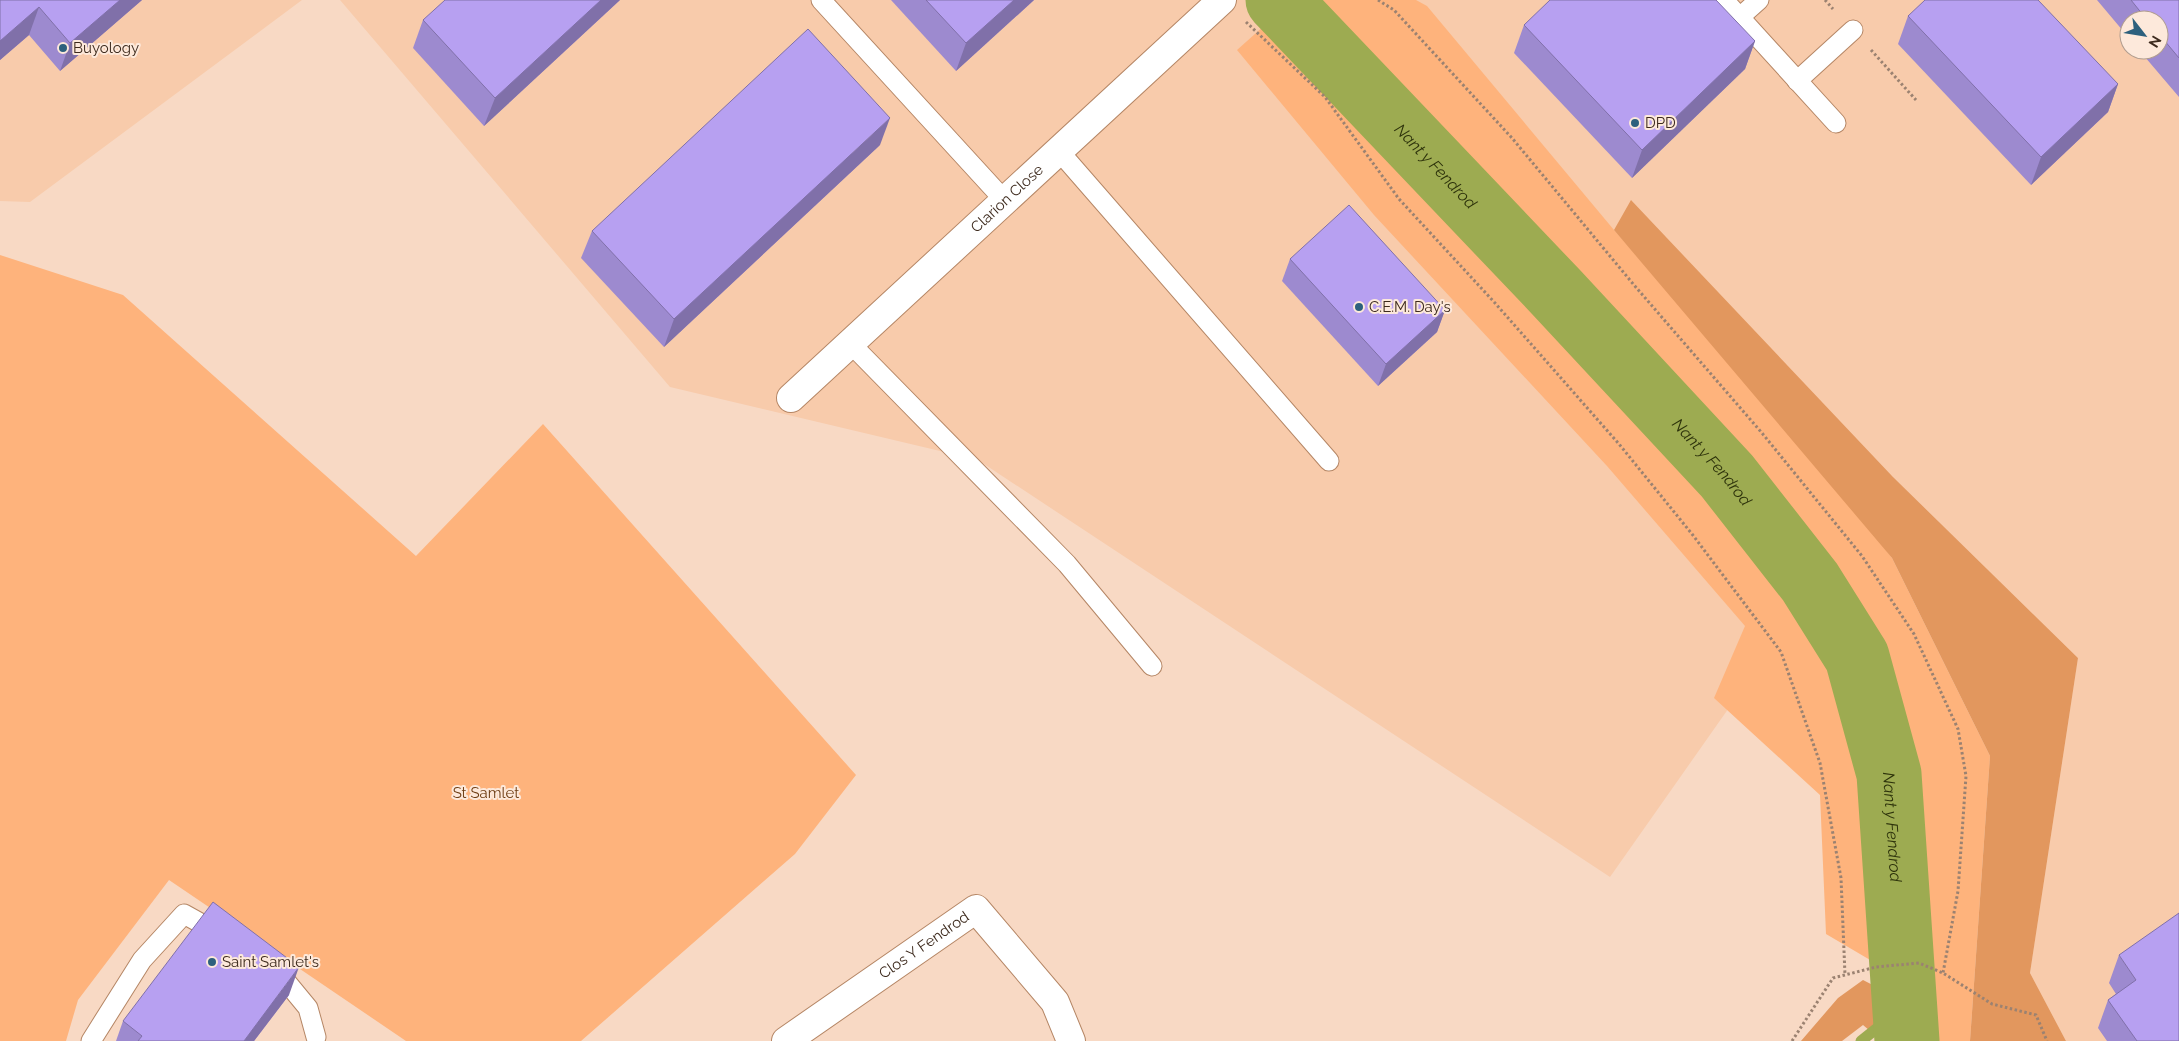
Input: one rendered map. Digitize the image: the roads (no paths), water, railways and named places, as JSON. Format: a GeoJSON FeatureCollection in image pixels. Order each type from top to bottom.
{"type":"FeatureCollection","features":[{"type":"Feature","properties":{"kind":"street","name":"Clarion Close"},"geometry":{"type":"LineString","coordinates":[[791,398],[1222,0]]}},
{"type":"Feature","properties":{"kind":"street","name":"Clos Y Fendrod"},"geometry":{"type":"LineString","coordinates":[[792,1039],[976,909],[1055,1002],[1071,1041]]}},
{"type":"Feature","properties":{"kind":"lane"},"geometry":{"type":"LineString","coordinates":[[821,0],[1005,201]]}},
{"type":"Feature","properties":{"kind":"lane"},"geometry":{"type":"LineString","coordinates":[[1724,0],[1836,123]]}},
{"type":"Feature","properties":{"kind":"lane"},"geometry":{"type":"LineString","coordinates":[[1740,17],[1759,0]]}},
{"type":"Feature","properties":{"kind":"lane"},"geometry":{"type":"LineString","coordinates":[[1797,80],[1853,30]]}},
{"type":"Feature","properties":{"kind":"lane"},"geometry":{"type":"LineString","coordinates":[[1059,151],[1329,461]]}},
{"type":"Feature","properties":{"kind":"lane"},"geometry":{"type":"LineString","coordinates":[[850,343],[1067,564],[1152,666]]}},
{"type":"Feature","properties":{"kind":"lane"},"geometry":{"type":"LineString","coordinates":[[92,1041],[142,960],[184,914],[235,942]]}},
{"type":"Feature","properties":{"kind":"lane"},"geometry":{"type":"LineString","coordinates":[[260,956],[269,961],[308,1008],[316,1037]]}},
{"type":"Feature","properties":{"kind":"waterway","name":"Nant y Fendrod"},"geometry":{"type":"LineString","coordinates":[[1278,0],[1556,292],[1727,476],[1810,582],[1857,657],[1889,774],[1907,1041]]}},
{"type":"Feature","properties":{"kind":"waterway"},"geometry":{"type":"LineString","coordinates":[[1861,1041],[1886,1021],[1903,992]]}},
{"type":"Feature","properties":{"kind":"place","name":"Buyology"},"geometry":{"type":"Point","coordinates":[63,48]}},
{"type":"Feature","properties":{"kind":"place","name":"DPD"},"geometry":{"type":"Point","coordinates":[1635,123]}},
{"type":"Feature","properties":{"kind":"place","name":"C.E.M. Day's"},"geometry":{"type":"Point","coordinates":[1359,307]}},
{"type":"Feature","properties":{"kind":"place","name":"Saint Samlet's"},"geometry":{"type":"Point","coordinates":[212,962]}},
{"type":"Feature","properties":{"kind":"park label","name":"St Samlet"},"geometry":{"type":"Point","coordinates":[486,793]}}]}
